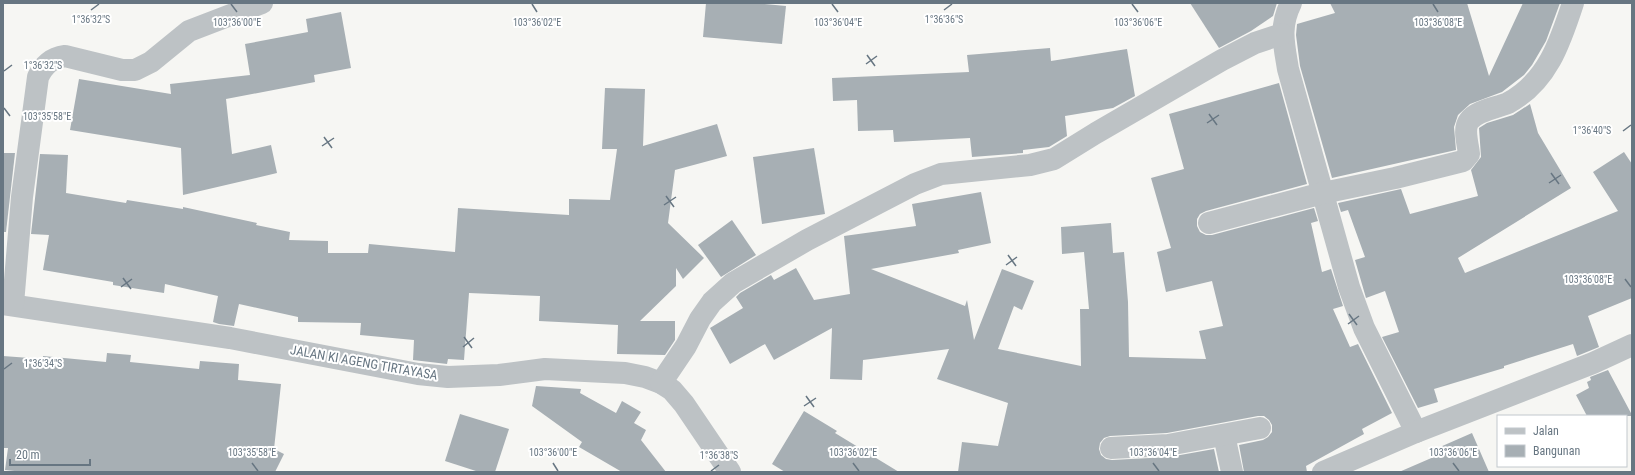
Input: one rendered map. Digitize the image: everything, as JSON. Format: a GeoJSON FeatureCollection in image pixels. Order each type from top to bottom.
{"type":"FeatureCollection","features":[{"type":"Feature","properties":{"kind":"street"},"geometry":{"type":"LineString","coordinates":[[8,304],[38,77],[42,68],[52,60],[65,56],[122,70],[135,70],[151,62],[189,31],[262,3]]}},
{"type":"Feature","properties":{"kind":"street"},"geometry":{"type":"LineString","coordinates":[[1291,3],[1283,24],[1282,34],[1296,101],[1349,287],[1364,328],[1416,432]]}},
{"type":"Feature","properties":{"kind":"street"},"geometry":{"type":"LineString","coordinates":[[1209,223],[1323,193],[1395,178],[1463,161],[1469,154],[1466,129],[1469,120],[1476,115],[1515,98],[1525,91],[1545,71],[1562,37],[1573,3]]}},
{"type":"Feature","properties":{"kind":"street"},"geometry":{"type":"LineString","coordinates":[[661,383],[686,346],[700,319],[712,302],[733,283],[807,240],[915,184],[941,174],[1030,165],[1054,159],[1222,60],[1255,44],[1282,34]]}},
{"type":"Feature","properties":{"kind":"street","name":"JALAN KI AGENG TIRTAYASA"},"geometry":{"type":"LineString","coordinates":[[8,304],[230,338],[418,374],[448,377],[499,375],[545,369],[625,373],[661,383],[672,390],[684,404],[730,472]]}},
{"type":"Feature","properties":{"kind":"street"},"geometry":{"type":"LineString","coordinates":[[1336,469],[1416,432],[1593,363],[1632,345]]}},
{"type":"Feature","properties":{"kind":"street"},"geometry":{"type":"LineString","coordinates":[[1111,448],[1168,445],[1260,428]]}},
{"type":"Feature","properties":{"kind":"street"},"geometry":{"type":"LineString","coordinates":[[1224,435],[1232,472]]}},
{"type":"Feature","properties":{"kind":"building"},"geometry":{"type":"Polygon","coordinates":[[[706,3],[755,3],[786,6],[782,44],[703,37],[706,3]]]}},
{"type":"Feature","properties":{"kind":"building"},"geometry":{"type":"Polygon","coordinates":[[[1190,3],[1277,3],[1273,16],[1251,31],[1219,48],[1190,3]]]}},
{"type":"Feature","properties":{"kind":"building"},"geometry":{"type":"Polygon","coordinates":[[[1330,3],[1467,3],[1489,76],[1523,3],[1560,3],[1546,41],[1532,65],[1524,75],[1502,92],[1470,104],[1458,115],[1454,127],[1456,150],[1332,178],[1300,66],[1296,35],[1297,24],[1335,13],[1330,3]]]}},
{"type":"Feature","properties":{"kind":"building"},"geometry":{"type":"Polygon","coordinates":[[[341,12],[351,68],[314,75],[315,82],[226,99],[232,154],[271,145],[277,173],[183,195],[181,148],[70,130],[79,79],[171,94],[170,84],[250,75],[245,44],[308,32],[306,19],[341,12]]]}},
{"type":"Feature","properties":{"kind":"building"},"geometry":{"type":"Polygon","coordinates":[[[1050,48],[1051,61],[1127,49],[1135,96],[1113,108],[1065,116],[1067,136],[1049,147],[1023,150],[1023,153],[972,157],[970,138],[894,142],[893,130],[858,131],[857,100],[833,101],[832,78],[969,72],[967,55],[1050,48]]]}},
{"type":"Feature","properties":{"kind":"building"},"geometry":{"type":"Polygon","coordinates":[[[1279,83],[1307,184],[1206,211],[1200,214],[1197,219],[1197,226],[1200,232],[1206,235],[1212,235],[1314,208],[1318,221],[1311,223],[1322,272],[1331,269],[1343,306],[1333,309],[1350,347],[1358,344],[1392,413],[1362,429],[1364,434],[1306,466],[1307,472],[1244,472],[1239,445],[1263,440],[1272,432],[1272,425],[1269,420],[1264,416],[1258,416],[1167,433],[1110,436],[1104,438],[1100,443],[1099,449],[1101,455],[1106,459],[1112,460],[1169,457],[1214,449],[1219,472],[958,472],[962,442],[998,446],[1008,403],[937,379],[949,349],[863,360],[862,380],[830,379],[832,328],[774,360],[765,344],[730,364],[710,328],[743,308],[736,297],[740,293],[771,275],[774,280],[796,268],[814,300],[850,294],[844,236],[916,226],[912,204],[981,192],[991,243],[958,250],[959,253],[871,269],[965,306],[967,300],[974,340],[1002,269],[1034,281],[1022,310],[1014,306],[998,349],[1081,366],[1080,309],[1089,309],[1084,252],[1062,254],[1061,227],[1111,223],[1113,253],[1124,252],[1128,302],[1129,357],[1206,359],[1199,331],[1223,326],[1212,281],[1166,292],[1157,252],[1171,248],[1151,178],[1184,169],[1169,114],[1279,83]]]}},
{"type":"Feature","properties":{"kind":"building"},"geometry":{"type":"Polygon","coordinates":[[[605,88],[645,89],[643,146],[717,124],[727,156],[675,170],[668,223],[704,258],[683,279],[676,268],[676,286],[640,321],[675,321],[675,340],[665,355],[617,354],[618,325],[539,321],[540,296],[469,293],[464,360],[448,359],[447,364],[413,360],[414,340],[360,335],[361,323],[298,322],[298,317],[239,304],[234,326],[219,324],[213,322],[218,296],[165,284],[164,293],[113,285],[113,282],[43,270],[49,235],[31,234],[40,154],[68,155],[66,193],[126,203],[127,200],[183,209],[183,207],[257,223],[256,225],[290,232],[289,240],[328,241],[328,253],[368,253],[369,244],[455,252],[458,208],[569,215],[569,199],[610,200],[617,149],[602,149],[605,88]]]}},
{"type":"Feature","properties":{"kind":"building"},"geometry":{"type":"Polygon","coordinates":[[[1530,104],[1538,133],[1571,188],[1458,258],[1465,273],[1618,211],[1593,172],[1624,152],[1632,164],[1632,298],[1588,316],[1599,347],[1577,356],[1573,344],[1504,366],[1504,368],[1434,389],[1438,402],[1418,408],[1382,337],[1399,332],[1385,291],[1366,298],[1355,260],[1365,257],[1348,210],[1341,212],[1338,203],[1401,189],[1410,214],[1478,196],[1471,170],[1481,157],[1479,128],[1487,123],[1513,115],[1530,104]]]}},
{"type":"Feature","properties":{"kind":"building"},"geometry":{"type":"Polygon","coordinates":[[[814,148],[825,214],[762,224],[753,157],[814,148]]]}},
{"type":"Feature","properties":{"kind":"building"},"geometry":{"type":"Polygon","coordinates":[[[3,153],[15,153],[6,232],[3,232],[3,153]]]}},
{"type":"Feature","properties":{"kind":"building"},"geometry":{"type":"Polygon","coordinates":[[[732,220],[756,255],[721,277],[698,245],[732,220]]]}},
{"type":"Feature","properties":{"kind":"building"},"geometry":{"type":"Polygon","coordinates":[[[107,353],[131,355],[130,362],[199,369],[200,361],[239,364],[238,380],[281,384],[274,449],[284,454],[275,472],[24,472],[5,470],[8,448],[3,448],[3,356],[43,359],[43,356],[106,362],[107,353]]]}},
{"type":"Feature","properties":{"kind":"building"},"geometry":{"type":"Polygon","coordinates":[[[1608,370],[1632,416],[1586,415],[1576,395],[1589,388],[1587,382],[1591,380],[1590,377],[1608,370]]]}},
{"type":"Feature","properties":{"kind":"building"},"geometry":{"type":"Polygon","coordinates":[[[536,386],[581,389],[580,393],[616,413],[622,401],[641,412],[634,423],[646,430],[641,440],[666,472],[622,472],[579,447],[582,442],[532,406],[536,386]]]}},
{"type":"Feature","properties":{"kind":"building"},"geometry":{"type":"Polygon","coordinates":[[[804,411],[837,431],[835,433],[899,472],[785,472],[772,464],[804,411]]]}},
{"type":"Feature","properties":{"kind":"building"},"geometry":{"type":"Polygon","coordinates":[[[460,414],[509,429],[495,472],[479,472],[445,461],[460,414]]]}},
{"type":"Feature","properties":{"kind":"building"},"geometry":{"type":"Polygon","coordinates":[[[1472,433],[1489,472],[1399,472],[1443,453],[1440,447],[1472,433]]]}}]}
